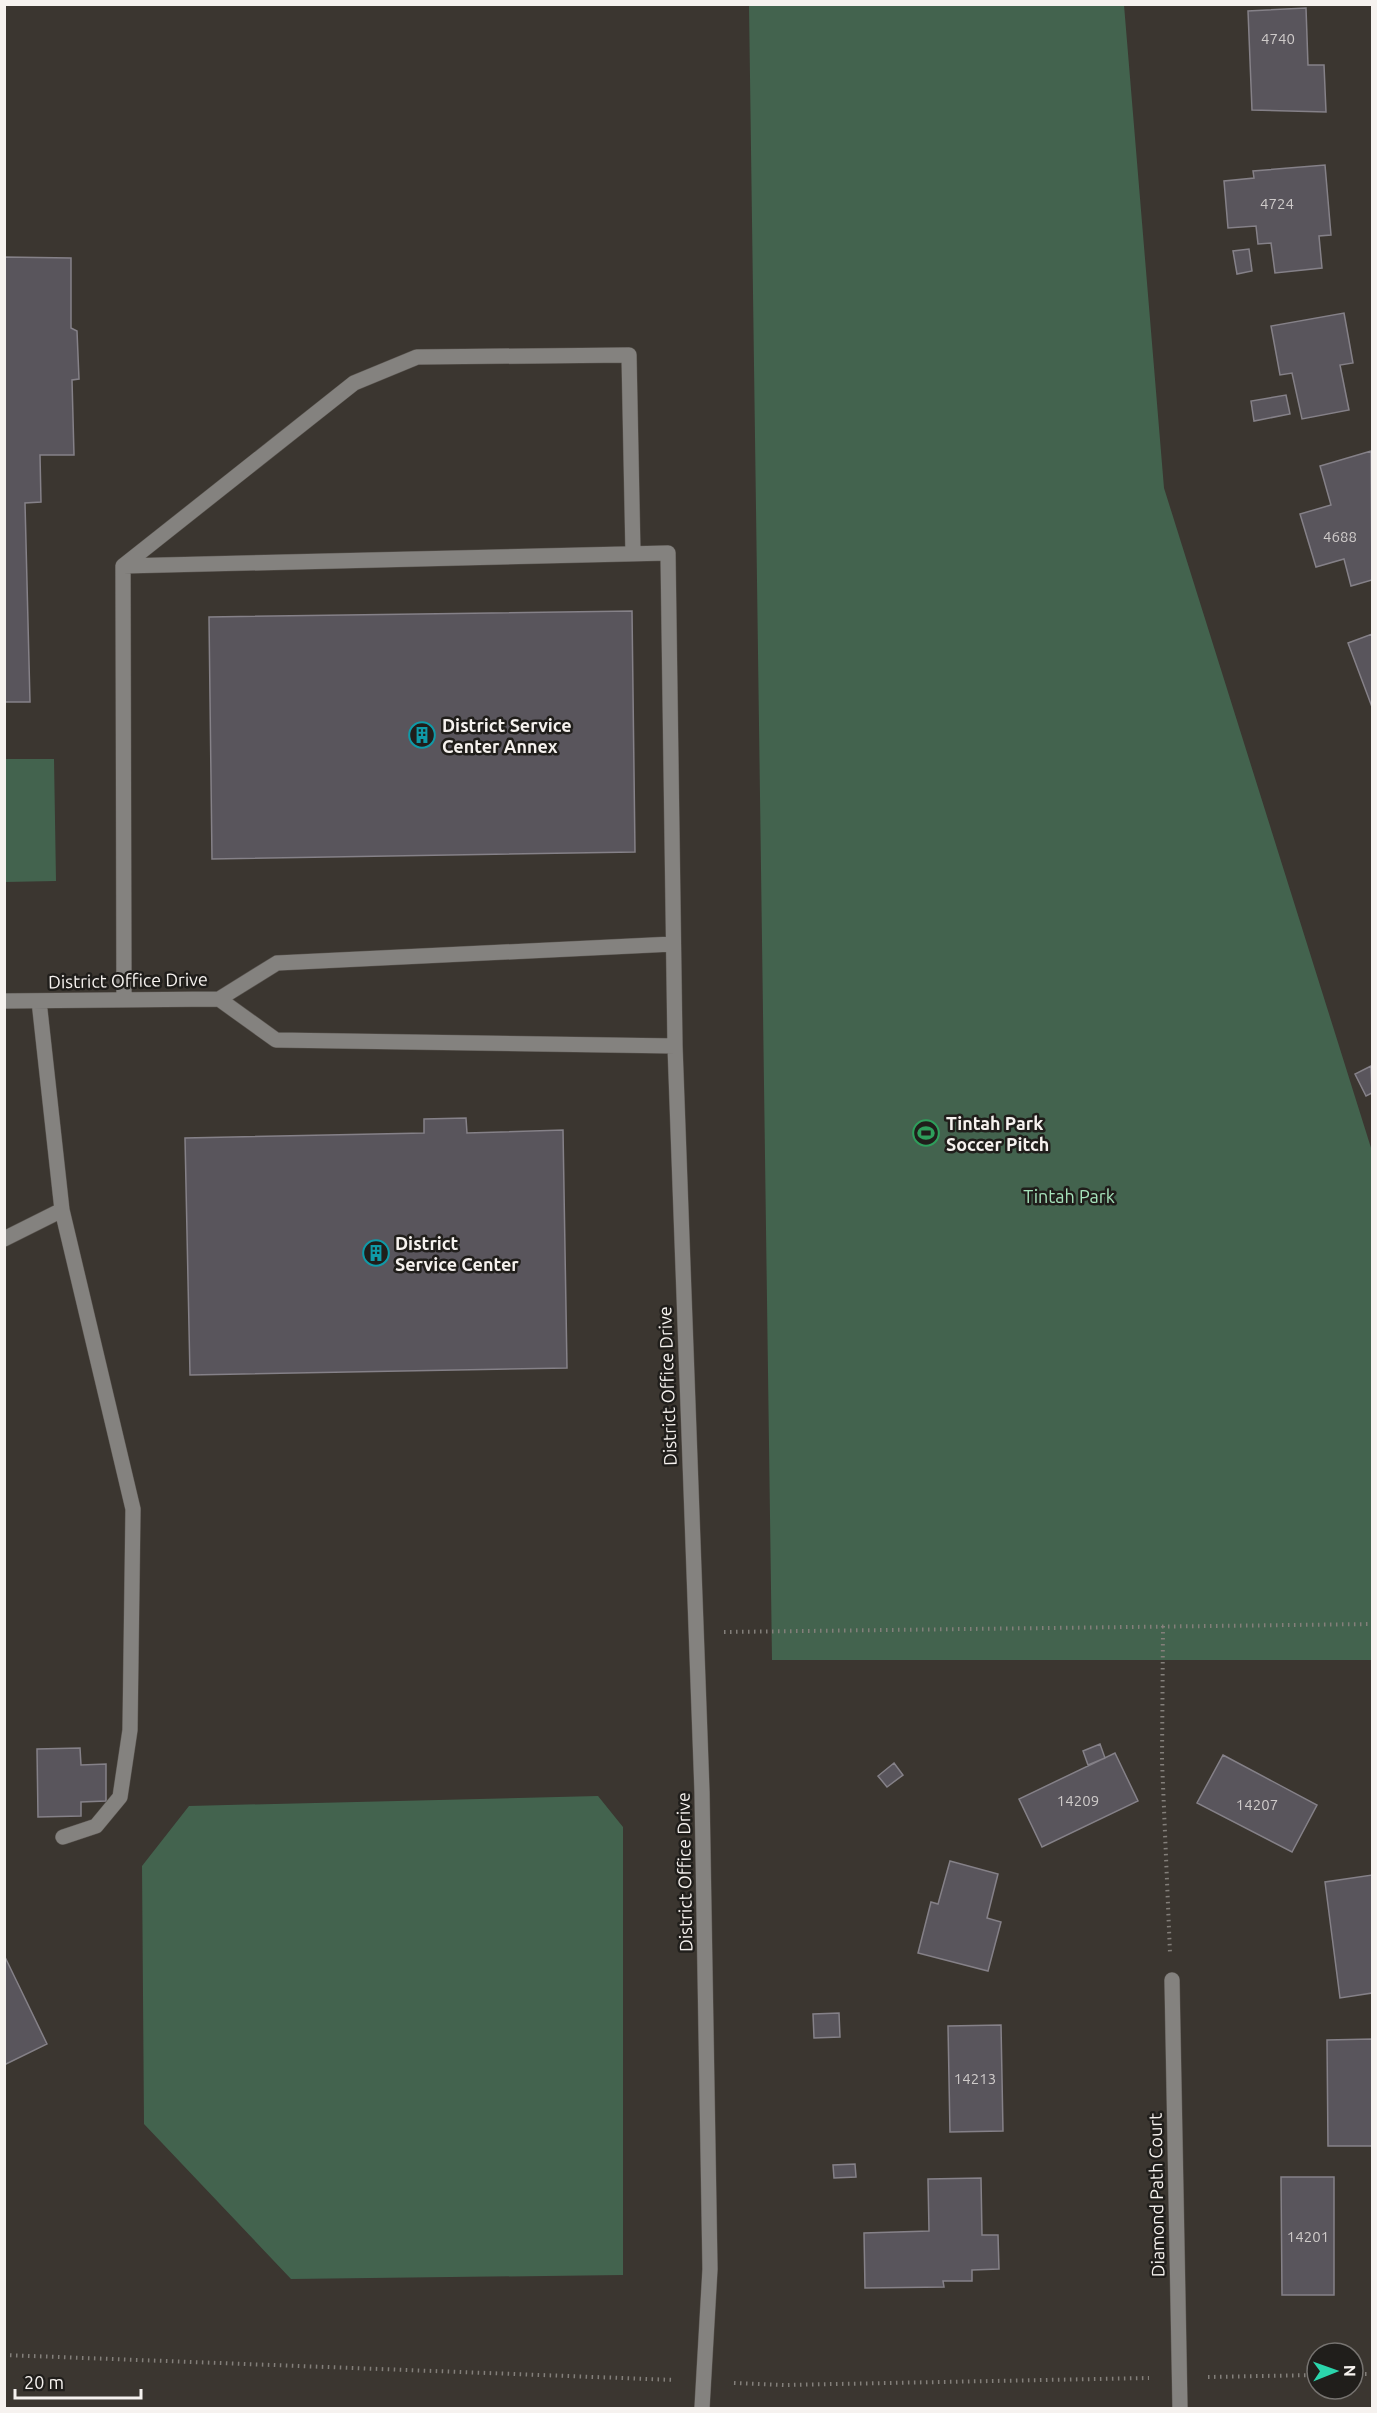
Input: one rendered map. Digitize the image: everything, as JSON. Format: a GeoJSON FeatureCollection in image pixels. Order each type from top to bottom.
{"type":"FeatureCollection","features":[{"type":"Feature","properties":{"kind":"street"},"geometry":{"type":"LineString","coordinates":[[123,566],[354,383],[417,357],[629,355],[633,554]]}},
{"type":"Feature","properties":{"kind":"street"},"geometry":{"type":"LineString","coordinates":[[123,566],[668,553],[675,1046]]}},
{"type":"Feature","properties":{"kind":"street"},"geometry":{"type":"LineString","coordinates":[[123,566],[124,1000]]}},
{"type":"Feature","properties":{"kind":"street"},"geometry":{"type":"LineString","coordinates":[[219,999],[277,963],[673,944]]}},
{"type":"Feature","properties":{"kind":"street","name":"District Office Drive"},"geometry":{"type":"LineString","coordinates":[[4,1001],[219,999],[276,1040],[675,1046],[702,1792],[710,2269],[702,2409]]}},
{"type":"Feature","properties":{"kind":"street"},"geometry":{"type":"LineString","coordinates":[[39,1001],[62,1210],[134,1509],[130,1730],[120,1797],[96,1826],[63,1837]]}},
{"type":"Feature","properties":{"kind":"street"},"geometry":{"type":"LineString","coordinates":[[4,1239],[62,1210]]}},
{"type":"Feature","properties":{"kind":"street","name":"Diamond Path Court"},"geometry":{"type":"LineString","coordinates":[[1172,1980],[1180,2409]]}},
{"type":"Feature","properties":{"kind":"path"},"geometry":{"type":"LineString","coordinates":[[696,1636],[739,1630],[1372,1624]]}},
{"type":"Feature","properties":{"kind":"path"},"geometry":{"type":"LineString","coordinates":[[1163,1626],[1162,1761],[1172,1980]]}},
{"type":"Feature","properties":{"kind":"path"},"geometry":{"type":"LineString","coordinates":[[4,2355],[784,2385],[1305,2375]]}},
{"type":"Feature","properties":{"kind":"green space","name":"Tintah Park"},"geometry":{"type":"Polygon","coordinates":[[[749,5],[1124,5],[1164,488],[1372,1151],[1372,1660],[772,1660],[749,5]]]}},
{"type":"Feature","properties":{"kind":"green space"},"geometry":{"type":"Polygon","coordinates":[[[5,759],[54,759],[56,881],[5,882],[5,759]]]}},
{"type":"Feature","properties":{"kind":"green space"},"geometry":{"type":"Polygon","coordinates":[[[598,1796],[623,1827],[623,2275],[291,2279],[144,2124],[142,1866],[189,1806],[598,1796]]]}},
{"type":"Feature","properties":{"kind":"building"},"geometry":{"type":"Polygon","coordinates":[[[1306,8],[1308,65],[1324,65],[1326,112],[1252,110],[1248,11],[1306,8]]]}},
{"type":"Feature","properties":{"kind":"building"},"geometry":{"type":"Polygon","coordinates":[[[1325,165],[1331,235],[1319,236],[1322,268],[1275,273],[1271,243],[1258,244],[1256,226],[1228,228],[1224,181],[1254,178],[1253,171],[1325,165]]]}},
{"type":"Feature","properties":{"kind":"building"},"geometry":{"type":"Polygon","coordinates":[[[1249,249],[1252,271],[1237,274],[1233,251],[1249,249]]]}},
{"type":"Feature","properties":{"kind":"building"},"geometry":{"type":"Polygon","coordinates":[[[4,257],[71,258],[71,328],[77,331],[79,379],[72,380],[74,455],[40,455],[41,502],[25,503],[30,702],[4,702],[4,257]]]}},
{"type":"Feature","properties":{"kind":"building"},"geometry":{"type":"Polygon","coordinates":[[[1344,313],[1353,363],[1340,365],[1349,410],[1302,419],[1292,373],[1280,375],[1271,326],[1344,313]]]}},
{"type":"Feature","properties":{"kind":"building"},"geometry":{"type":"Polygon","coordinates":[[[1286,395],[1290,414],[1254,421],[1251,401],[1286,395]]]}},
{"type":"Feature","properties":{"kind":"building"},"geometry":{"type":"Polygon","coordinates":[[[1371,451],[1372,580],[1351,586],[1344,559],[1316,567],[1300,514],[1331,505],[1320,466],[1371,451]]]}},
{"type":"Feature","properties":{"kind":"building","name":"District Service Center Annex"},"geometry":{"type":"Polygon","coordinates":[[[632,611],[635,852],[212,859],[209,617],[632,611]]]}},
{"type":"Feature","properties":{"kind":"building"},"geometry":{"type":"Polygon","coordinates":[[[1372,634],[1372,707],[1348,643],[1372,634]]]}},
{"type":"Feature","properties":{"kind":"building"},"geometry":{"type":"Polygon","coordinates":[[[1371,1066],[1372,1093],[1366,1096],[1355,1074],[1371,1066]]]}},
{"type":"Feature","properties":{"kind":"building","name":"District Service Center"},"geometry":{"type":"Polygon","coordinates":[[[466,1118],[467,1133],[563,1130],[567,1368],[190,1375],[185,1138],[424,1133],[424,1119],[466,1118]]]}},
{"type":"Feature","properties":{"kind":"building"},"geometry":{"type":"Polygon","coordinates":[[[1100,1744],[1105,1758],[1088,1765],[1083,1751],[1100,1744]]]}},
{"type":"Feature","properties":{"kind":"building"},"geometry":{"type":"Polygon","coordinates":[[[80,1748],[81,1765],[106,1764],[106,1801],[81,1802],[81,1816],[38,1817],[37,1749],[80,1748]]]}},
{"type":"Feature","properties":{"kind":"building"},"geometry":{"type":"Polygon","coordinates":[[[1115,1753],[1138,1801],[1042,1847],[1019,1799],[1115,1753]]]}},
{"type":"Feature","properties":{"kind":"building"},"geometry":{"type":"Polygon","coordinates":[[[1223,1755],[1317,1805],[1292,1852],[1197,1803],[1223,1755]]]}},
{"type":"Feature","properties":{"kind":"building"},"geometry":{"type":"Polygon","coordinates":[[[894,1763],[903,1775],[887,1787],[878,1776],[894,1763]]]}},
{"type":"Feature","properties":{"kind":"building"},"geometry":{"type":"Polygon","coordinates":[[[950,1861],[998,1874],[987,1918],[1001,1922],[988,1971],[918,1953],[931,1902],[938,1904],[950,1861]]]}},
{"type":"Feature","properties":{"kind":"building"},"geometry":{"type":"Polygon","coordinates":[[[1372,1875],[1372,1993],[1340,1998],[1325,1882],[1372,1875]]]}},
{"type":"Feature","properties":{"kind":"building"},"geometry":{"type":"Polygon","coordinates":[[[4,1955],[47,2044],[4,2065],[4,1955]]]}},
{"type":"Feature","properties":{"kind":"building"},"geometry":{"type":"Polygon","coordinates":[[[839,2013],[840,2037],[814,2038],[813,2014],[839,2013]]]}},
{"type":"Feature","properties":{"kind":"building"},"geometry":{"type":"Polygon","coordinates":[[[1001,2025],[1003,2131],[950,2132],[948,2026],[1001,2025]]]}},
{"type":"Feature","properties":{"kind":"building"},"geometry":{"type":"Polygon","coordinates":[[[1372,2039],[1372,2146],[1328,2146],[1327,2040],[1372,2039]]]}},
{"type":"Feature","properties":{"kind":"building"},"geometry":{"type":"Polygon","coordinates":[[[855,2164],[856,2177],[834,2178],[833,2165],[855,2164]]]}},
{"type":"Feature","properties":{"kind":"building"},"geometry":{"type":"Polygon","coordinates":[[[1281,2177],[1334,2177],[1334,2295],[1282,2295],[1281,2177]]]}},
{"type":"Feature","properties":{"kind":"building"},"geometry":{"type":"Polygon","coordinates":[[[981,2178],[982,2235],[998,2235],[999,2269],[972,2270],[972,2281],[943,2281],[944,2287],[865,2288],[864,2233],[929,2231],[928,2179],[981,2178]]]}},
{"type":"Feature","properties":{"kind":"place","name":"District Service Center Annex"},"geometry":{"type":"Point","coordinates":[422,735]}},
{"type":"Feature","properties":{"kind":"place","name":"Tintah Park Soccer Pitch"},"geometry":{"type":"Point","coordinates":[926,1133]}},
{"type":"Feature","properties":{"kind":"place","name":"District Service Center"},"geometry":{"type":"Point","coordinates":[376,1253]}}]}
